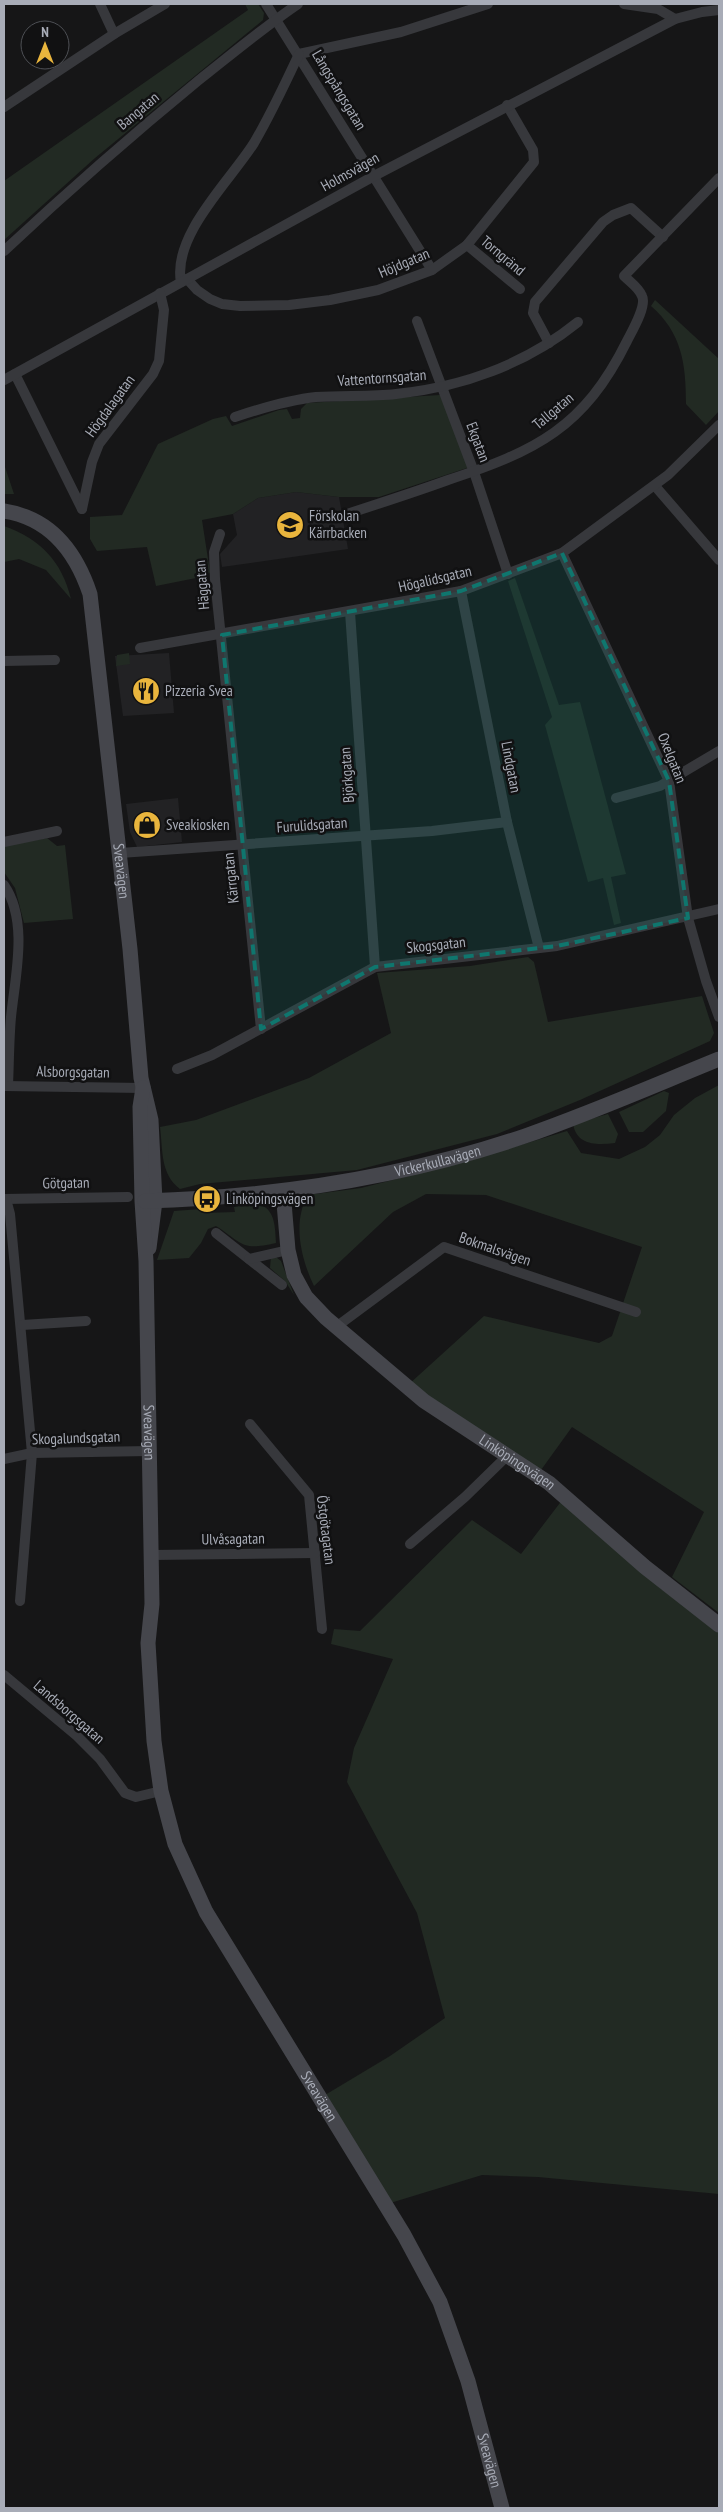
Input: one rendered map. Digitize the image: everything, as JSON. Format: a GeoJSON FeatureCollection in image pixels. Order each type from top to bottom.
{"type":"FeatureCollection","features":[{"type":"Feature","properties":{"kind":"main road","name":"Sveavägen"},"geometry":{"type":"LineString","coordinates":[[4,511],[30,519],[51,532],[76,560],[90,594],[120,853],[143,1088],[151,1120],[142,1200],[154,1221],[146,1261],[152,1604],[148,1631],[154,1741],[160,1791],[174,1844],[206,1912],[404,2235],[440,2302],[468,2381],[502,2508]]}},
{"type":"Feature","properties":{"kind":"main road","name":"Sveavägen"},"geometry":{"type":"LineString","coordinates":[[4,520],[27,528],[45,540],[66,563],[82,599],[97,654]]}},
{"type":"Feature","properties":{"kind":"main road","name":"Vickerkullavägen"},"geometry":{"type":"LineString","coordinates":[[142,1200],[225,1198],[283,1191],[384,1174],[476,1151],[560,1123],[719,1059]]}},
{"type":"Feature","properties":{"kind":"main road","name":"Linköpingsvägen"},"geometry":{"type":"LineString","coordinates":[[283,1191],[288,1250],[301,1289],[314,1306],[336,1327],[424,1401],[549,1483],[651,1572],[719,1625]]}},
{"type":"Feature","properties":{"kind":"street"},"geometry":{"type":"LineString","coordinates":[[100,4],[114,34]]}},
{"type":"Feature","properties":{"kind":"street"},"geometry":{"type":"LineString","coordinates":[[4,107],[114,34],[164,4]]}},
{"type":"Feature","properties":{"kind":"street","name":"Långspångsgatan"},"geometry":{"type":"LineString","coordinates":[[266,4],[299,54],[432,270]]}},
{"type":"Feature","properties":{"kind":"street","name":"Bangatan"},"geometry":{"type":"LineString","coordinates":[[4,251],[126,140],[276,19],[298,4]]}},
{"type":"Feature","properties":{"kind":"street"},"geometry":{"type":"LineString","coordinates":[[184,280],[180,263],[191,234],[254,143],[299,54],[401,32],[488,4]]}},
{"type":"Feature","properties":{"kind":"street"},"geometry":{"type":"LineString","coordinates":[[624,4],[658,9],[675,19]]}},
{"type":"Feature","properties":{"kind":"street","name":"Holmsvägen"},"geometry":{"type":"LineString","coordinates":[[4,380],[506,105],[675,19],[719,10]]}},
{"type":"Feature","properties":{"kind":"street","name":"Höjdgatan"},"geometry":{"type":"LineString","coordinates":[[184,280],[196,290],[222,304],[290,305],[361,294],[432,270],[467,245],[534,162],[533,150],[506,105]]}},
{"type":"Feature","properties":{"kind":"street"},"geometry":{"type":"LineString","coordinates":[[548,343],[533,313],[535,302],[603,222],[631,208],[663,237],[719,178]]}},
{"type":"Feature","properties":{"kind":"street","name":"Tallgatan"},"geometry":{"type":"LineString","coordinates":[[348,514],[509,459],[542,442],[566,424],[593,395],[616,363],[644,301],[639,291],[624,276],[663,237]]}},
{"type":"Feature","properties":{"kind":"street","name":"Torngränd"},"geometry":{"type":"LineString","coordinates":[[467,245],[520,289]]}},
{"type":"Feature","properties":{"kind":"street","name":"Högdalagatan"},"geometry":{"type":"LineString","coordinates":[[15,374],[82,509],[92,462],[99,444],[153,374],[159,361],[164,310],[160,293]]}},
{"type":"Feature","properties":{"kind":"street","name":"Ekgatan"},"geometry":{"type":"LineString","coordinates":[[417,322],[474,472],[508,574]]}},
{"type":"Feature","properties":{"kind":"street","name":"Vattentornsgatan"},"geometry":{"type":"LineString","coordinates":[[235,418],[294,400],[330,396],[394,394],[442,388],[493,372],[548,343],[578,322]]}},
{"type":"Feature","properties":{"kind":"street","name":"Högalidsgatan"},"geometry":{"type":"LineString","coordinates":[[140,648],[461,591],[562,554],[655,486],[719,425]]}},
{"type":"Feature","properties":{"kind":"street"},"geometry":{"type":"LineString","coordinates":[[655,486],[719,560]]}},
{"type":"Feature","properties":{"kind":"street","name":"Häggatan"},"geometry":{"type":"LineString","coordinates":[[220,534],[214,552],[222,634]]}},
{"type":"Feature","properties":{"kind":"street","name":"Oxelgatan"},"geometry":{"type":"LineString","coordinates":[[562,554],[669,781],[688,918],[706,981],[719,1017]]}},
{"type":"Feature","properties":{"kind":"street","name":"Lindgatan"},"geometry":{"type":"LineString","coordinates":[[461,591],[506,822],[538,948]]}},
{"type":"Feature","properties":{"kind":"street","name":"Björkgatan"},"geometry":{"type":"LineString","coordinates":[[350,612],[375,967]]}},
{"type":"Feature","properties":{"kind":"street","name":"Kärrgatan"},"geometry":{"type":"LineString","coordinates":[[222,634],[261,1029]]}},
{"type":"Feature","properties":{"kind":"street"},"geometry":{"type":"LineString","coordinates":[[4,661],[55,660]]}},
{"type":"Feature","properties":{"kind":"street"},"geometry":{"type":"LineString","coordinates":[[616,798],[669,781],[719,751]]}},
{"type":"Feature","properties":{"kind":"street","name":"Furulidsgatan"},"geometry":{"type":"LineString","coordinates":[[120,853],[432,831],[506,822]]}},
{"type":"Feature","properties":{"kind":"street"},"geometry":{"type":"LineString","coordinates":[[4,842],[57,831]]}},
{"type":"Feature","properties":{"kind":"street"},"geometry":{"type":"LineString","coordinates":[[4,885],[17,925],[18,963],[11,1018],[6,1086]]}},
{"type":"Feature","properties":{"kind":"street","name":"Skogsgatan"},"geometry":{"type":"LineString","coordinates":[[177,1069],[194,1064],[375,967],[538,948],[688,918],[719,909]]}},
{"type":"Feature","properties":{"kind":"street","name":"Alsborgsgatan"},"geometry":{"type":"LineString","coordinates":[[6,1086],[143,1088]]}},
{"type":"Feature","properties":{"kind":"street"},"geometry":{"type":"LineString","coordinates":[[5,1199],[10,1214],[22,1325],[32,1453],[20,1601]]}},
{"type":"Feature","properties":{"kind":"street","name":"Götgatan"},"geometry":{"type":"LineString","coordinates":[[5,1199],[142,1200]]}},
{"type":"Feature","properties":{"kind":"street"},"geometry":{"type":"LineString","coordinates":[[216,1234],[282,1285]]}},
{"type":"Feature","properties":{"kind":"street","name":"Bokmalsvägen"},"geometry":{"type":"LineString","coordinates":[[336,1327],[444,1247],[636,1312]]}},
{"type":"Feature","properties":{"kind":"street"},"geometry":{"type":"LineString","coordinates":[[249,1259],[288,1250]]}},
{"type":"Feature","properties":{"kind":"street"},"geometry":{"type":"LineString","coordinates":[[22,1325],[86,1321]]}},
{"type":"Feature","properties":{"kind":"street","name":"Östgötagatan"},"geometry":{"type":"LineString","coordinates":[[250,1424],[309,1495],[322,1629]]}},
{"type":"Feature","properties":{"kind":"street","name":"Skogalundsgatan"},"geometry":{"type":"LineString","coordinates":[[4,1459],[32,1453],[149,1451]]}},
{"type":"Feature","properties":{"kind":"street"},"geometry":{"type":"LineString","coordinates":[[410,1544],[507,1456]]}},
{"type":"Feature","properties":{"kind":"street","name":"Ulvåsagatan"},"geometry":{"type":"LineString","coordinates":[[151,1555],[315,1553]]}},
{"type":"Feature","properties":{"kind":"street","name":"Landsborgsgatan"},"geometry":{"type":"LineString","coordinates":[[4,1675],[77,1736],[100,1759],[125,1793],[136,1797],[160,1791]]}},
{"type":"Feature","properties":{"kind":"highlighted area"},"geometry":{"type":"Polygon","coordinates":[[[562,553],[669,781],[688,918],[557,946],[375,967],[261,1029],[222,635],[461,591],[562,553]]]}},
{"type":"Feature","properties":{"kind":"shaded area"},"geometry":{"type":"Polygon","coordinates":[[[245,4],[258,4],[264,13],[263,20],[95,158],[4,240],[4,181],[248,10],[245,4]]]}},
{"type":"Feature","properties":{"kind":"shaded area"},"geometry":{"type":"Polygon","coordinates":[[[655,300],[719,359],[719,411],[706,425],[686,404],[685,376],[680,350],[670,327],[651,306],[655,300]]]}},
{"type":"Feature","properties":{"kind":"shaded area"},"geometry":{"type":"Polygon","coordinates":[[[440,395],[470,467],[379,497],[339,497],[296,492],[258,498],[233,514],[202,520],[210,572],[206,576],[156,586],[147,547],[97,551],[90,539],[90,517],[122,515],[158,444],[213,419],[226,416],[232,426],[287,409],[292,419],[300,418],[301,409],[307,403],[440,395]]]}},
{"type":"Feature","properties":{"kind":"shaded area"},"geometry":{"type":"Polygon","coordinates":[[[4,464],[14,494],[4,494],[4,464]]]}},
{"type":"Feature","properties":{"kind":"shaded area","name":"Förskolan Kärrbacken"},"geometry":{"type":"Polygon","coordinates":[[[296,492],[339,497],[348,549],[222,567],[220,554],[237,535],[233,514],[258,498],[296,492]]]}},
{"type":"Feature","properties":{"kind":"shaded area"},"geometry":{"type":"Polygon","coordinates":[[[4,526],[17,531],[48,553],[62,573],[71,599],[46,570],[19,559],[4,562],[4,526]]]}},
{"type":"Feature","properties":{"kind":"shaded area"},"geometry":{"type":"Polygon","coordinates":[[[515,578],[559,705],[580,702],[626,874],[611,877],[621,923],[614,925],[603,878],[588,882],[545,725],[552,717],[508,581],[515,578]]]}},
{"type":"Feature","properties":{"kind":"shaded area"},"geometry":{"type":"Polygon","coordinates":[[[129,653],[130,664],[116,666],[117,655],[129,653]]]}},
{"type":"Feature","properties":{"kind":"shaded area"},"geometry":{"type":"Polygon","coordinates":[[[169,653],[174,713],[123,716],[115,656],[169,653]]]}},
{"type":"Feature","properties":{"kind":"shaded area"},"geometry":{"type":"Polygon","coordinates":[[[178,798],[182,842],[137,847],[130,832],[126,804],[178,798]]]}},
{"type":"Feature","properties":{"kind":"shaded area"},"geometry":{"type":"Polygon","coordinates":[[[47,838],[57,846],[65,845],[73,919],[24,923],[15,888],[4,872],[4,846],[47,838]]]}},
{"type":"Feature","properties":{"kind":"shaded area"},"geometry":{"type":"Polygon","coordinates":[[[528,957],[534,962],[548,1022],[702,996],[714,1033],[710,1041],[580,1100],[497,1134],[357,1170],[200,1184],[180,1189],[169,1176],[164,1161],[160,1127],[196,1120],[309,1078],[391,1033],[377,973],[470,966],[528,957]]]}},
{"type":"Feature","properties":{"kind":"shaded area"},"geometry":{"type":"Polygon","coordinates":[[[719,1085],[719,1613],[672,1577],[704,1512],[572,1427],[541,1470],[408,1385],[484,1316],[599,1343],[612,1336],[642,1247],[486,1195],[426,1194],[393,1212],[314,1286],[305,1264],[299,1229],[300,1217],[308,1195],[361,1188],[464,1162],[567,1131],[581,1153],[619,1159],[645,1147],[660,1135],[674,1115],[695,1098],[719,1085]]]}},
{"type":"Feature","properties":{"kind":"shaded area"},"geometry":{"type":"Polygon","coordinates":[[[664,1091],[669,1093],[666,1111],[643,1132],[629,1132],[619,1112],[664,1091]]]}},
{"type":"Feature","properties":{"kind":"shaded area"},"geometry":{"type":"Polygon","coordinates":[[[608,1114],[618,1134],[615,1143],[595,1144],[583,1140],[575,1131],[573,1124],[608,1114]]]}},
{"type":"Feature","properties":{"kind":"shaded area"},"geometry":{"type":"Polygon","coordinates":[[[248,1203],[263,1206],[268,1210],[274,1221],[276,1243],[249,1246],[216,1226],[208,1229],[201,1243],[189,1258],[157,1260],[174,1211],[201,1209],[203,1213],[235,1212],[234,1207],[248,1203]]]}},
{"type":"Feature","properties":{"kind":"shaded area"},"geometry":{"type":"Polygon","coordinates":[[[271,1257],[276,1257],[281,1261],[294,1295],[285,1281],[270,1268],[271,1257]]]}},
{"type":"Feature","properties":{"kind":"shaded area"},"geometry":{"type":"Polygon","coordinates":[[[569,1491],[661,1589],[719,1618],[719,2194],[538,2177],[482,2175],[387,2204],[325,2095],[390,2056],[445,2018],[417,1913],[347,1782],[354,1748],[393,1659],[331,1644],[334,1629],[360,1631],[472,1520],[521,1554],[569,1491]]]}},
{"type":"Feature","properties":{"kind":"place","name":"Förskolan Kärrbacken"},"geometry":{"type":"Point","coordinates":[290,525]}},
{"type":"Feature","properties":{"kind":"place","name":"Pizzeria Svea"},"geometry":{"type":"Point","coordinates":[146,691]}},
{"type":"Feature","properties":{"kind":"place","name":"Sveakiosken"},"geometry":{"type":"Point","coordinates":[147,825]}},
{"type":"Feature","properties":{"kind":"place","name":"Linköpingsvägen"},"geometry":{"type":"Point","coordinates":[207,1199]}}]}
